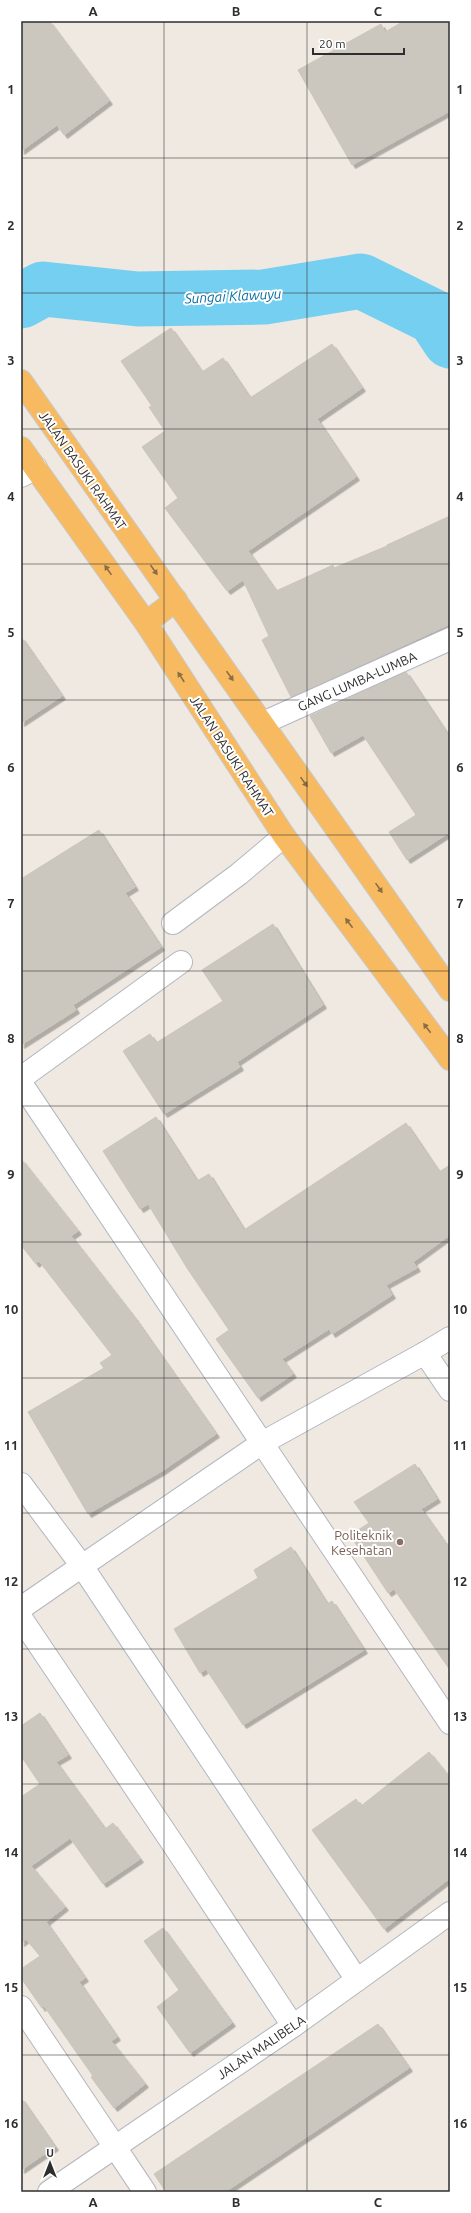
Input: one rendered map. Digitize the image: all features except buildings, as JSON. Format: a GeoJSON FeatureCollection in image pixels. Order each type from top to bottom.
{"type":"FeatureCollection","features":[{"type":"Feature","properties":{"kind":"highway","name":"JALAN BASUKI RAHMAT"},"geometry":{"type":"LineString","coordinates":[[21,381],[450,990]]}},
{"type":"Feature","properties":{"kind":"highway","name":"JALAN BASUKI RAHMAT"},"geometry":{"type":"LineString","coordinates":[[21,448],[28,472],[146,623],[284,836],[450,1059]]}},
{"type":"Feature","properties":{"kind":"highway"},"geometry":{"type":"LineString","coordinates":[[146,623],[176,600]]}},
{"type":"Feature","properties":{"kind":"street","name":"GANG LUMBA-LUMBA"},"geometry":{"type":"LineString","coordinates":[[263,723],[450,639]]}},
{"type":"Feature","properties":{"kind":"street"},"geometry":{"type":"LineString","coordinates":[[173,923],[239,874],[284,836]]}},
{"type":"Feature","properties":{"kind":"street"},"geometry":{"type":"LineString","coordinates":[[21,1078],[181,962]]}},
{"type":"Feature","properties":{"kind":"street"},"geometry":{"type":"LineString","coordinates":[[24,1095],[450,1723]]}},
{"type":"Feature","properties":{"kind":"street"},"geometry":{"type":"LineString","coordinates":[[21,1608],[262,1444],[425,1354],[450,1338]]}},
{"type":"Feature","properties":{"kind":"street"},"geometry":{"type":"LineString","coordinates":[[425,1354],[450,1390]]}},
{"type":"Feature","properties":{"kind":"street"},"geometry":{"type":"LineString","coordinates":[[21,1484],[82,1566],[357,1980]]}},
{"type":"Feature","properties":{"kind":"street"},"geometry":{"type":"LineString","coordinates":[[21,1618],[293,2026]]}},
{"type":"Feature","properties":{"kind":"street","name":"JALAN MALIBELA"},"geometry":{"type":"LineString","coordinates":[[49,2192],[293,2026],[450,1913]]}},
{"type":"Feature","properties":{"kind":"street"},"geometry":{"type":"LineString","coordinates":[[21,2007],[145,2192]]}},
{"type":"Feature","properties":{"kind":"waterway","name":"Sungai Klawuyu"},"geometry":{"type":"LineString","coordinates":[[21,301],[43,289],[138,299],[264,297],[361,281],[434,317],[450,341]]}},
{"type":"Feature","properties":{"kind":"place","name":"Politeknik Kesehatan"},"geometry":{"type":"Point","coordinates":[400,1542]}}]}
